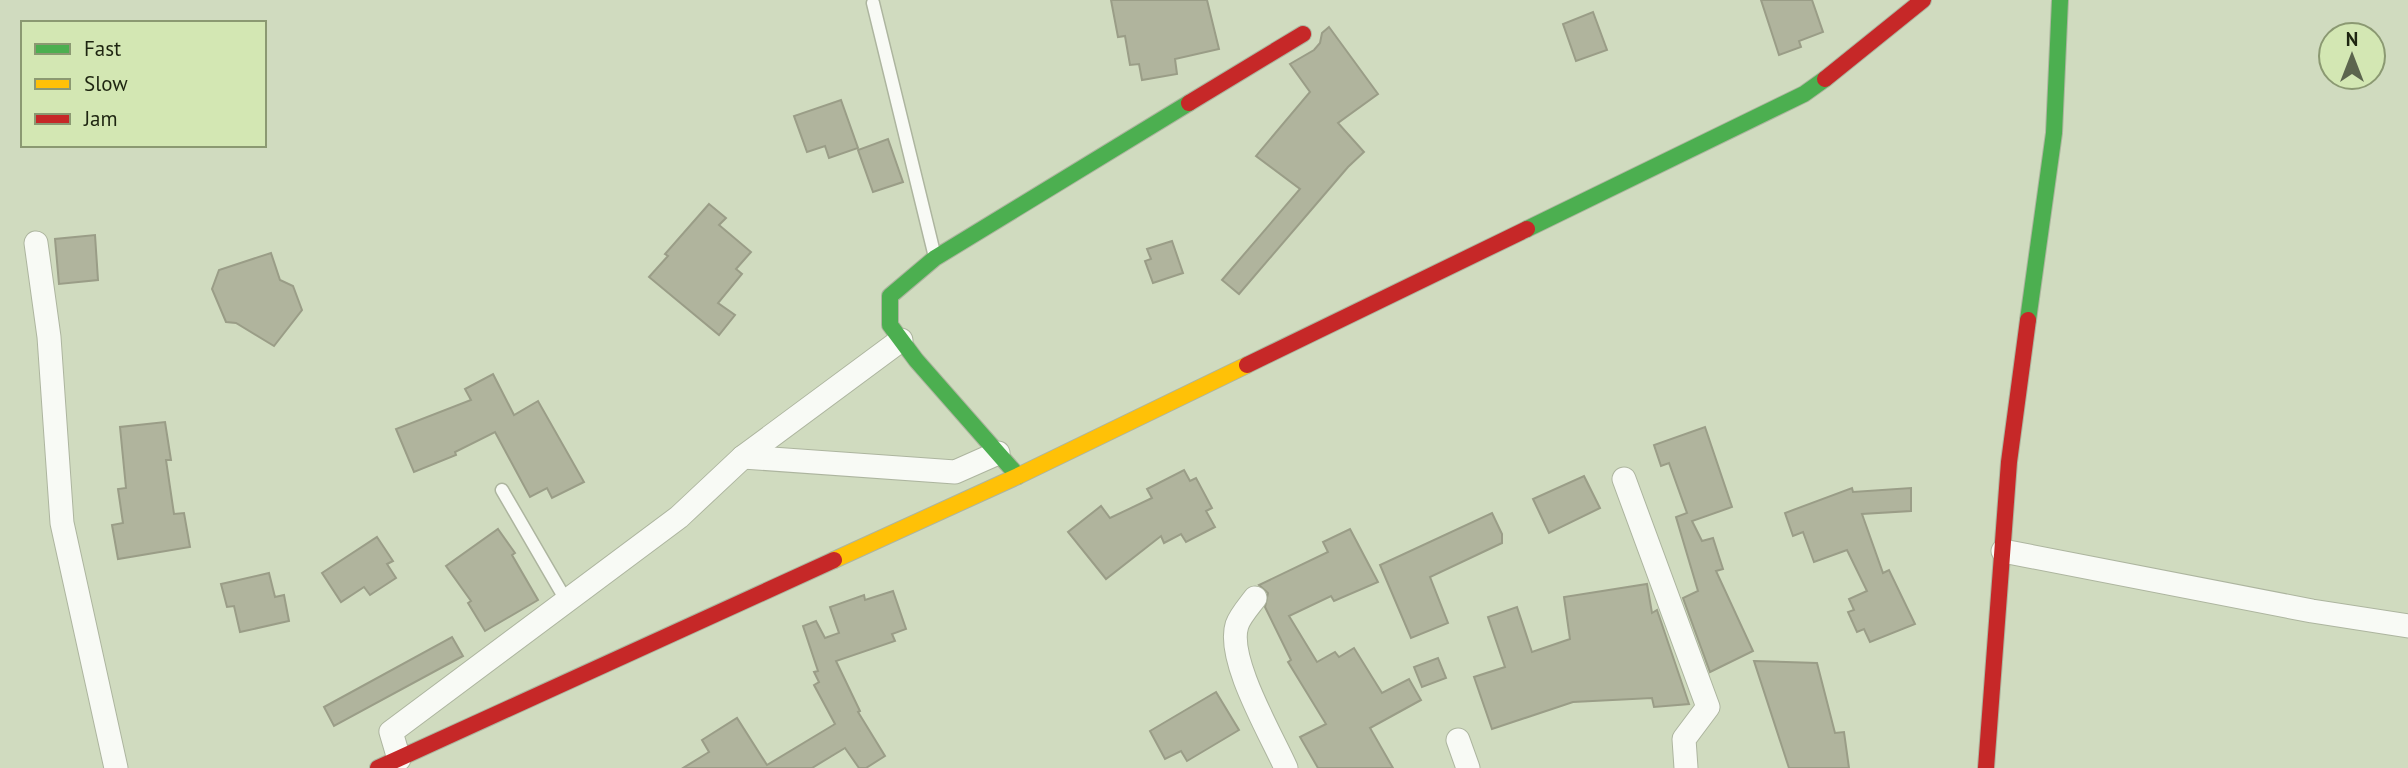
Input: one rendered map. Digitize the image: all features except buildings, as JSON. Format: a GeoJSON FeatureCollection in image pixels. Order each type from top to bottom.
{"type":"FeatureCollection","features":[{"type":"Feature","properties":{"kind":"street"},"geometry":{"type":"LineString","coordinates":[[901,340],[743,457],[679,517],[391,732],[389,764],[1018,476],[1804,94],[1868,47],[1923,0]]}},
{"type":"Feature","properties":{"kind":"street"},"geometry":{"type":"LineString","coordinates":[[1986,768],[2009,462],[2054,133],[2060,0]]}},
{"type":"Feature","properties":{"kind":"street"},"geometry":{"type":"LineString","coordinates":[[1018,476],[901,340],[890,324],[890,296],[935,257],[1303,34]]}},
{"type":"Feature","properties":{"kind":"street"},"geometry":{"type":"LineString","coordinates":[[36,243],[49,337],[62,523],[116,768]]}},
{"type":"Feature","properties":{"kind":"street"},"geometry":{"type":"LineString","coordinates":[[743,457],[955,472],[998,453]]}},
{"type":"Feature","properties":{"kind":"street"},"geometry":{"type":"LineString","coordinates":[[1624,479],[1708,707],[1684,738],[1686,768]]}},
{"type":"Feature","properties":{"kind":"street"},"geometry":{"type":"LineString","coordinates":[[2003,551],[2298,608],[2408,626]]}},
{"type":"Feature","properties":{"kind":"street"},"geometry":{"type":"LineString","coordinates":[[1255,598],[1237,624],[1235,645],[1286,768]]}},
{"type":"Feature","properties":{"kind":"street"},"geometry":{"type":"LineString","coordinates":[[1458,740],[1468,768]]}},
{"type":"Feature","properties":{"kind":"lane"},"geometry":{"type":"LineString","coordinates":[[873,3],[935,257]]}},
{"type":"Feature","properties":{"kind":"lane"},"geometry":{"type":"LineString","coordinates":[[502,490],[567,602]]}},
{"type":"Feature","properties":{"kind":"traffic: fast"},"geometry":{"type":"LineString","coordinates":[[2028,320],[2054,133],[2060,0]]}},
{"type":"Feature","properties":{"kind":"traffic: fast"},"geometry":{"type":"LineString","coordinates":[[1527,229],[1804,94],[1825,79]]}},
{"type":"Feature","properties":{"kind":"traffic: fast"},"geometry":{"type":"LineString","coordinates":[[1018,476],[916,360],[890,325],[890,296],[935,258],[1189,103]]}},
{"type":"Feature","properties":{"kind":"traffic: slow"},"geometry":{"type":"LineString","coordinates":[[834,560],[1018,476],[1247,365]]}},
{"type":"Feature","properties":{"kind":"traffic: jam"},"geometry":{"type":"LineString","coordinates":[[1825,79],[1923,0]]}},
{"type":"Feature","properties":{"kind":"traffic: jam"},"geometry":{"type":"LineString","coordinates":[[1189,103],[1303,34]]}},
{"type":"Feature","properties":{"kind":"traffic: jam"},"geometry":{"type":"LineString","coordinates":[[1247,365],[1527,229]]}},
{"type":"Feature","properties":{"kind":"traffic: jam"},"geometry":{"type":"LineString","coordinates":[[1986,768],[2009,462],[2028,320]]}},
{"type":"Feature","properties":{"kind":"traffic: jam"},"geometry":{"type":"LineString","coordinates":[[378,768],[834,560]]}}]}
